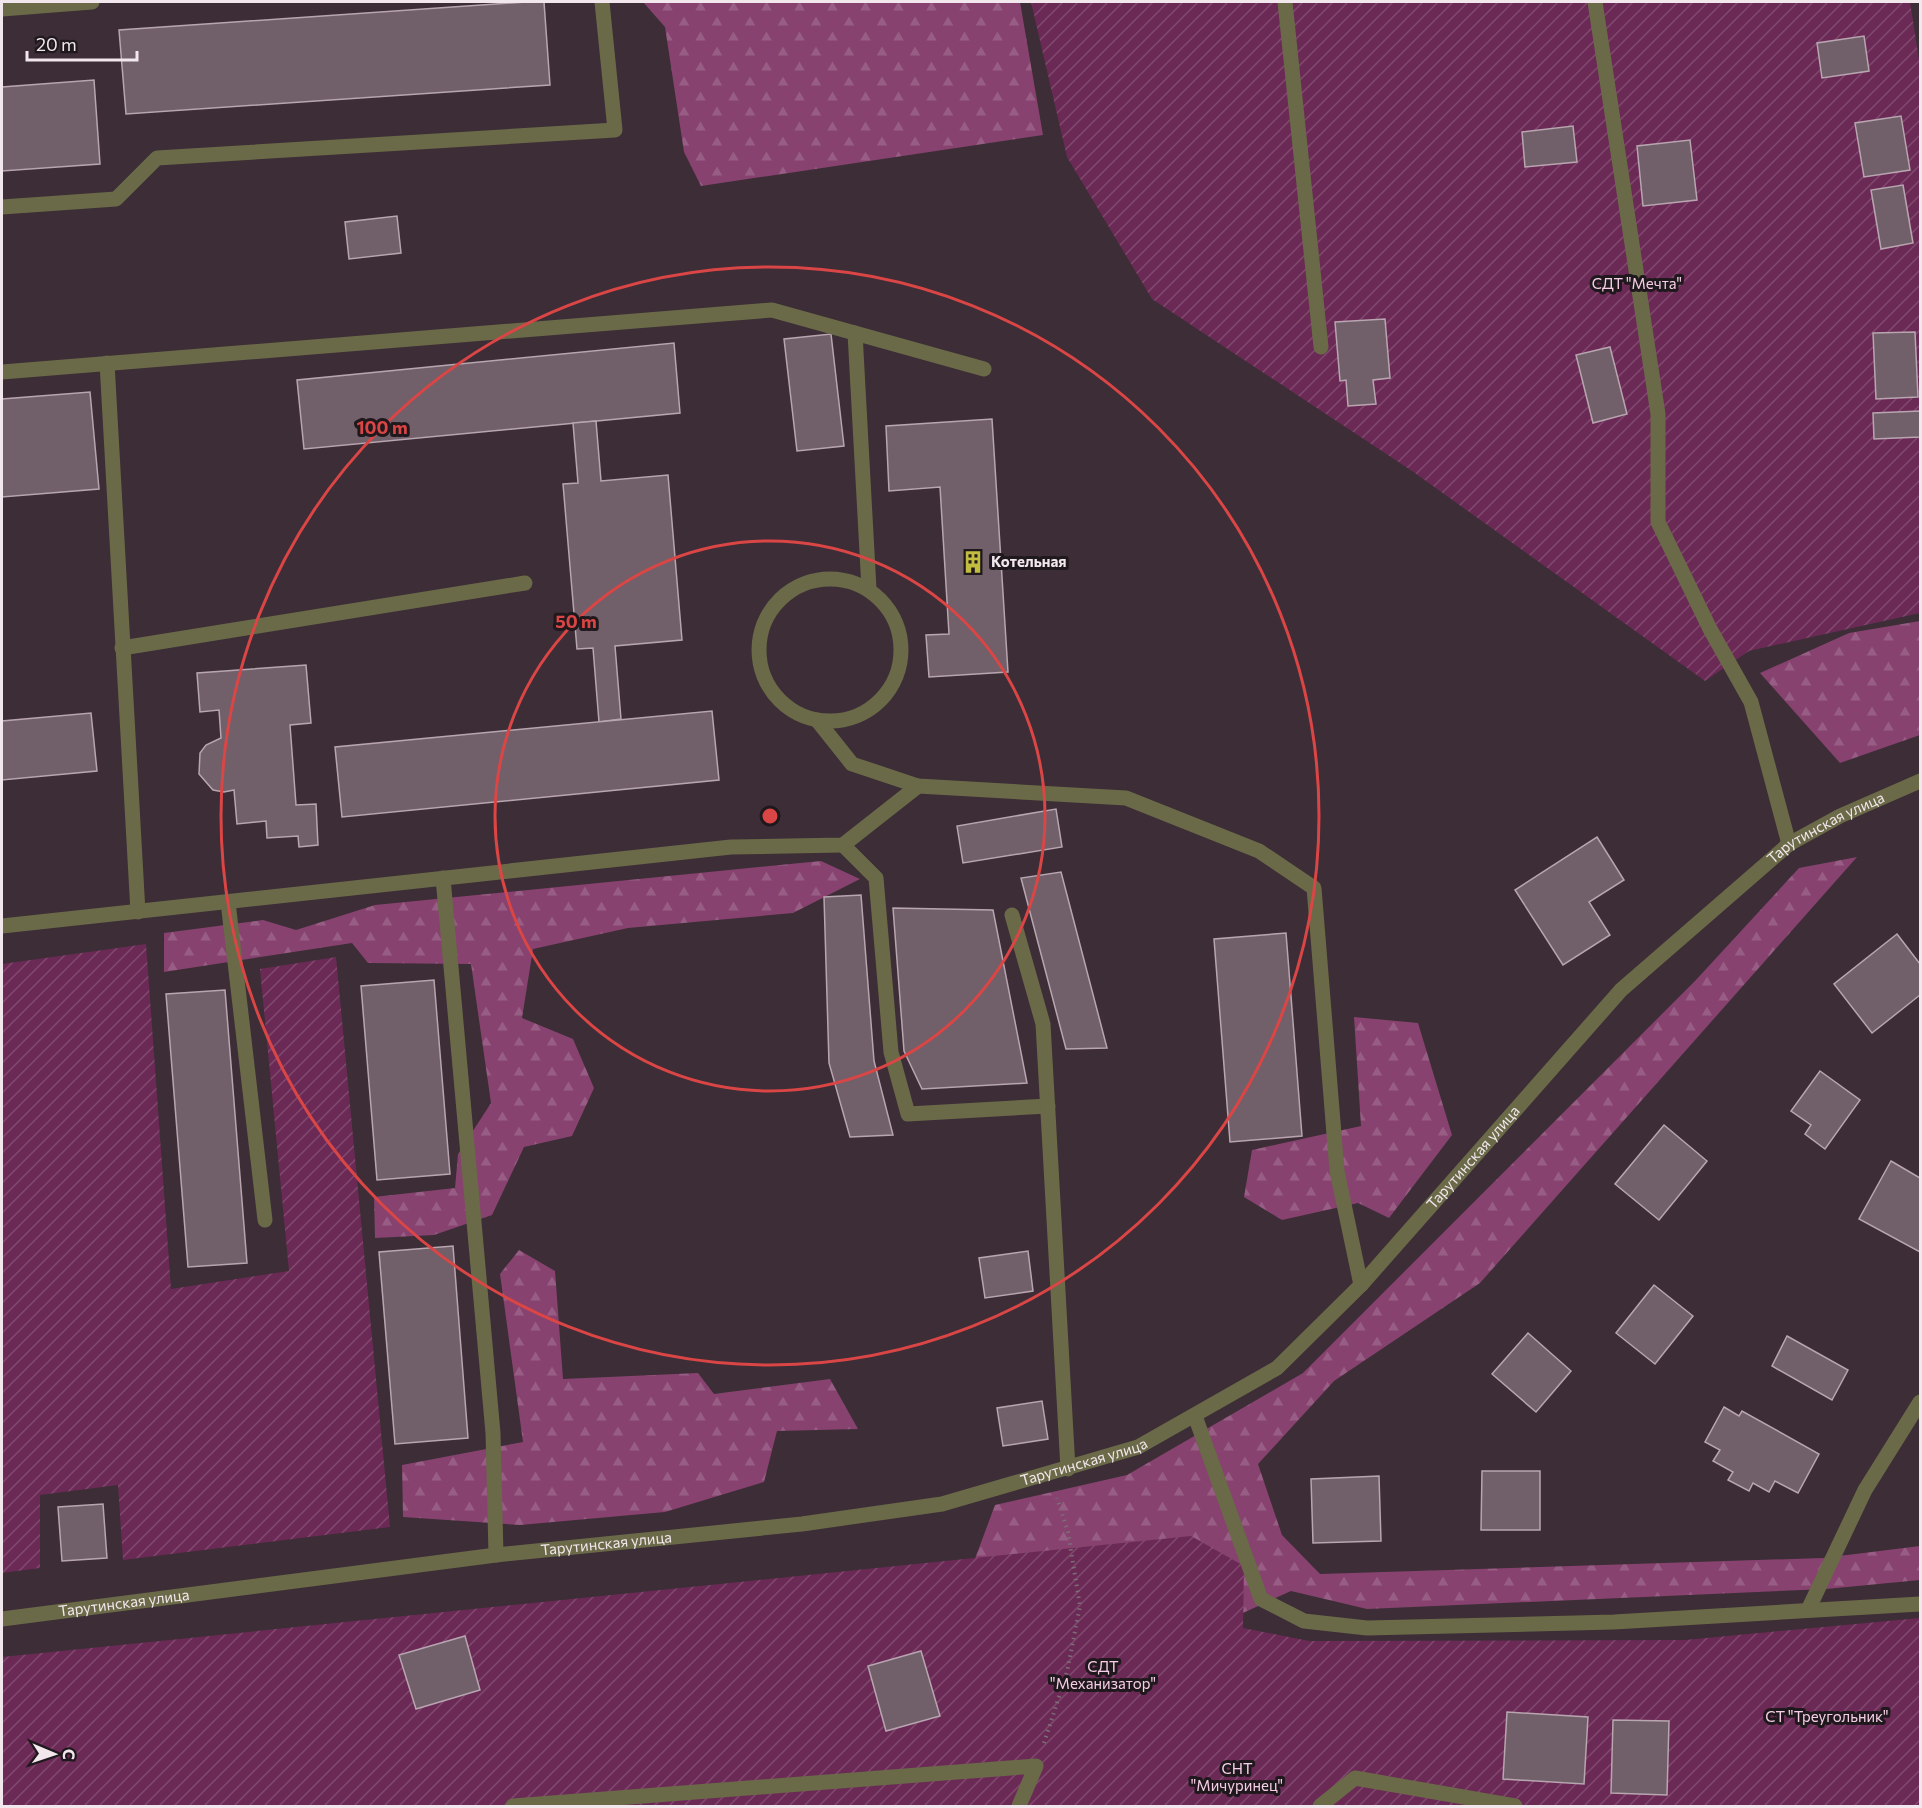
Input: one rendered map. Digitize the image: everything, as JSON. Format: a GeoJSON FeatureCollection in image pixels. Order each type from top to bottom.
{"type":"FeatureCollection","features":[{"type":"Feature","properties":{"kind":"street"},"geometry":{"type":"LineString","coordinates":[[2,9],[92,2]]}},
{"type":"Feature","properties":{"kind":"street"},"geometry":{"type":"LineString","coordinates":[[2,207],[116,199],[156,158],[615,130],[603,2]]}},
{"type":"Feature","properties":{"kind":"street"},"geometry":{"type":"LineString","coordinates":[[1286,2],[1321,347]]}},
{"type":"Feature","properties":{"kind":"street"},"geometry":{"type":"LineString","coordinates":[[1595,2],[1658,414],[1659,522],[1710,629],[1751,702],[1789,844]]}},
{"type":"Feature","properties":{"kind":"street"},"geometry":{"type":"LineString","coordinates":[[2,372],[772,310],[984,369]]}},
{"type":"Feature","properties":{"kind":"street"},"geometry":{"type":"LineString","coordinates":[[855,333],[869,589]]}},
{"type":"Feature","properties":{"kind":"street"},"geometry":{"type":"LineString","coordinates":[[106,363],[138,912]]}},
{"type":"Feature","properties":{"kind":"street"},"geometry":{"type":"LineString","coordinates":[[815,579],[843,579],[869,589],[889,609],[900,634],[900,662],[890,689],[871,709],[845,720],[816,720],[790,710],[770,690],[760,664],[759,636],[770,610],[789,590],[815,579]]}},
{"type":"Feature","properties":{"kind":"street"},"geometry":{"type":"LineString","coordinates":[[122,648],[525,583]]}},
{"type":"Feature","properties":{"kind":"street"},"geometry":{"type":"LineString","coordinates":[[816,720],[852,764],[918,786],[1126,798],[1259,851],[1314,888],[1337,1171],[1361,1285]]}},
{"type":"Feature","properties":{"kind":"street","name":"Тарутинская улица"},"geometry":{"type":"LineString","coordinates":[[2,1619],[496,1555],[802,1524],[942,1504],[1138,1447],[1277,1368],[1361,1285],[1621,990],[1789,844],[1840,816],[1920,781]]}},
{"type":"Feature","properties":{"kind":"street"},"geometry":{"type":"LineString","coordinates":[[2,926],[731,847],[843,845],[918,786]]}},
{"type":"Feature","properties":{"kind":"street"},"geometry":{"type":"LineString","coordinates":[[843,845],[876,878],[891,1052],[908,1114],[1048,1106]]}},
{"type":"Feature","properties":{"kind":"street"},"geometry":{"type":"LineString","coordinates":[[443,878],[493,1433],[496,1555]]}},
{"type":"Feature","properties":{"kind":"street"},"geometry":{"type":"LineString","coordinates":[[228,902],[265,1220]]}},
{"type":"Feature","properties":{"kind":"street"},"geometry":{"type":"LineString","coordinates":[[1012,915],[1043,1024],[1068,1469]]}},
{"type":"Feature","properties":{"kind":"street"},"geometry":{"type":"LineString","coordinates":[[1808,1610],[1865,1490],[1920,1402]]}},
{"type":"Feature","properties":{"kind":"street"},"geometry":{"type":"LineString","coordinates":[[1195,1416],[1261,1599],[1304,1621],[1367,1628],[1614,1622],[1920,1604]]}},
{"type":"Feature","properties":{"kind":"street"},"geometry":{"type":"LineString","coordinates":[[513,1806],[1036,1766],[1019,1806]]}},
{"type":"Feature","properties":{"kind":"street"},"geometry":{"type":"LineString","coordinates":[[1320,1806],[1355,1778],[1515,1806]]}},
{"type":"Feature","properties":{"kind":"path"},"geometry":{"type":"LineString","coordinates":[[1036,1766],[1066,1672],[1080,1606],[1068,1532],[1049,1474]]}},
{"type":"Feature","properties":{"kind":"green space"},"geometry":{"type":"Polygon","coordinates":[[[643,2],[1020,2],[1043,135],[701,186],[684,152],[665,27],[643,2]]]}},
{"type":"Feature","properties":{"kind":"green space","name":"СДТ \"Мечта\""},"geometry":{"type":"Polygon","coordinates":[[[1031,2],[1910,2],[1920,66],[1920,613],[1749,651],[1705,681],[1412,471],[1152,299],[1067,157],[1031,2]]]}},
{"type":"Feature","properties":{"kind":"green space"},"geometry":{"type":"Polygon","coordinates":[[[1920,621],[1920,735],[1840,763],[1760,673],[1849,633],[1920,621]]]}},
{"type":"Feature","properties":{"kind":"green space"},"geometry":{"type":"Polygon","coordinates":[[[1857,857],[1480,1283],[1334,1381],[1258,1464],[1282,1535],[1320,1574],[1823,1558],[1920,1546],[1920,1580],[1826,1589],[1367,1609],[1291,1591],[1234,1617],[954,1615],[995,1505],[1127,1475],[1303,1373],[1695,981],[1799,868],[1857,857]]]}},
{"type":"Feature","properties":{"kind":"green space"},"geometry":{"type":"Polygon","coordinates":[[[821,861],[860,879],[793,913],[628,928],[533,949],[522,1018],[573,1039],[594,1088],[572,1136],[524,1147],[492,1215],[434,1235],[375,1238],[374,1197],[455,1188],[458,1154],[491,1103],[471,964],[368,963],[352,943],[164,972],[164,933],[263,920],[296,930],[375,905],[821,861]]]}},
{"type":"Feature","properties":{"kind":"green space"},"geometry":{"type":"Polygon","coordinates":[[[146,944],[171,1289],[289,1271],[260,969],[336,957],[390,1527],[123,1560],[118,1485],[40,1495],[40,1568],[2,1573],[2,964],[146,944]]]}},
{"type":"Feature","properties":{"kind":"green space"},"geometry":{"type":"Polygon","coordinates":[[[1354,1017],[1418,1023],[1452,1135],[1389,1218],[1358,1203],[1282,1220],[1244,1197],[1252,1150],[1361,1126],[1354,1017]]]}},
{"type":"Feature","properties":{"kind":"green space"},"geometry":{"type":"Polygon","coordinates":[[[519,1250],[555,1271],[563,1379],[698,1373],[714,1394],[830,1379],[858,1429],[777,1431],[764,1482],[665,1512],[520,1525],[403,1517],[402,1465],[523,1442],[500,1274],[519,1250]]]}},
{"type":"Feature","properties":{"kind":"green space","name":"СДТ \"Механизатор\""},"geometry":{"type":"Polygon","coordinates":[[[1191,1536],[1244,1566],[1243,1628],[1309,1641],[1685,1640],[1920,1618],[1920,1806],[2,1806],[2,1657],[1191,1536]]]}},
{"type":"Feature","properties":{"kind":"building"},"geometry":{"type":"Polygon","coordinates":[[[544,2],[550,85],[126,114],[119,30],[544,2]]]}},
{"type":"Feature","properties":{"kind":"building"},"geometry":{"type":"Polygon","coordinates":[[[1864,36],[1869,71],[1822,78],[1817,43],[1864,36]]]}},
{"type":"Feature","properties":{"kind":"building"},"geometry":{"type":"Polygon","coordinates":[[[94,80],[100,164],[2,171],[2,87],[94,80]]]}},
{"type":"Feature","properties":{"kind":"building"},"geometry":{"type":"Polygon","coordinates":[[[1901,116],[1910,170],[1864,177],[1855,123],[1901,116]]]}},
{"type":"Feature","properties":{"kind":"building"},"geometry":{"type":"Polygon","coordinates":[[[1573,126],[1577,162],[1525,167],[1522,132],[1573,126]]]}},
{"type":"Feature","properties":{"kind":"building"},"geometry":{"type":"Polygon","coordinates":[[[1690,140],[1697,200],[1643,206],[1637,146],[1690,140]]]}},
{"type":"Feature","properties":{"kind":"building"},"geometry":{"type":"Polygon","coordinates":[[[1903,185],[1913,243],[1881,249],[1871,190],[1903,185]]]}},
{"type":"Feature","properties":{"kind":"building"},"geometry":{"type":"Polygon","coordinates":[[[397,216],[401,253],[349,259],[345,222],[397,216]]]}},
{"type":"Feature","properties":{"kind":"building"},"geometry":{"type":"Polygon","coordinates":[[[1385,319],[1390,378],[1373,380],[1376,404],[1348,406],[1346,380],[1340,381],[1335,322],[1385,319]]]}},
{"type":"Feature","properties":{"kind":"building"},"geometry":{"type":"Polygon","coordinates":[[[1915,332],[1918,397],[1876,399],[1873,333],[1915,332]]]}},
{"type":"Feature","properties":{"kind":"building"},"geometry":{"type":"Polygon","coordinates":[[[831,334],[844,446],[797,451],[784,339],[831,334]]]}},
{"type":"Feature","properties":{"kind":"building"},"geometry":{"type":"Polygon","coordinates":[[[674,343],[680,413],[304,449],[297,380],[674,343]]]}},
{"type":"Feature","properties":{"kind":"building"},"geometry":{"type":"Polygon","coordinates":[[[1610,347],[1627,414],[1593,423],[1576,355],[1610,347]]]}},
{"type":"Feature","properties":{"kind":"building"},"geometry":{"type":"Polygon","coordinates":[[[90,392],[99,489],[2,497],[2,399],[90,392]]]}},
{"type":"Feature","properties":{"kind":"building"},"geometry":{"type":"Polygon","coordinates":[[[1920,411],[1920,437],[1874,439],[1873,413],[1920,411]]]}},
{"type":"Feature","properties":{"kind":"building","name":"Котельная"},"geometry":{"type":"Polygon","coordinates":[[[992,419],[1008,672],[929,677],[926,635],[949,634],[940,487],[889,491],[886,426],[992,419]]]}},
{"type":"Feature","properties":{"kind":"building"},"geometry":{"type":"Polygon","coordinates":[[[596,421],[601,481],[668,475],[682,640],[615,646],[621,719],[599,722],[593,648],[577,649],[563,484],[578,483],[573,423],[596,421]]]}},
{"type":"Feature","properties":{"kind":"building"},"geometry":{"type":"Polygon","coordinates":[[[306,665],[311,723],[290,725],[296,805],[316,804],[318,845],[299,847],[298,836],[267,838],[266,821],[237,824],[234,790],[224,792],[213,790],[199,774],[200,753],[206,745],[221,738],[219,710],[200,712],[197,673],[306,665]]]}},
{"type":"Feature","properties":{"kind":"building"},"geometry":{"type":"Polygon","coordinates":[[[712,711],[719,780],[342,817],[335,747],[712,711]]]}},
{"type":"Feature","properties":{"kind":"building"},"geometry":{"type":"Polygon","coordinates":[[[91,713],[97,771],[2,780],[2,721],[91,713]]]}},
{"type":"Feature","properties":{"kind":"building"},"geometry":{"type":"Polygon","coordinates":[[[1056,809],[1062,847],[963,863],[957,826],[1056,809]]]}},
{"type":"Feature","properties":{"kind":"building"},"geometry":{"type":"Polygon","coordinates":[[[1597,837],[1624,880],[1589,902],[1610,935],[1563,965],[1515,890],[1597,837]]]}},
{"type":"Feature","properties":{"kind":"building"},"geometry":{"type":"Polygon","coordinates":[[[1061,872],[1107,1048],[1066,1049],[1021,878],[1061,872]]]}},
{"type":"Feature","properties":{"kind":"building"},"geometry":{"type":"Polygon","coordinates":[[[861,895],[874,1061],[893,1135],[850,1137],[829,1063],[824,897],[861,895]]]}},
{"type":"Feature","properties":{"kind":"building"},"geometry":{"type":"Polygon","coordinates":[[[893,908],[993,910],[1027,1083],[922,1089],[904,1051],[893,908]]]}},
{"type":"Feature","properties":{"kind":"building"},"geometry":{"type":"Polygon","coordinates":[[[1286,933],[1302,1136],[1230,1142],[1214,939],[1286,933]]]}},
{"type":"Feature","properties":{"kind":"building"},"geometry":{"type":"Polygon","coordinates":[[[1897,934],[1920,964],[1920,995],[1872,1033],[1834,984],[1897,934]]]}},
{"type":"Feature","properties":{"kind":"building"},"geometry":{"type":"Polygon","coordinates":[[[434,980],[450,1174],[377,1180],[361,986],[434,980]]]}},
{"type":"Feature","properties":{"kind":"building"},"geometry":{"type":"Polygon","coordinates":[[[225,990],[247,1263],[188,1267],[166,994],[225,990]]]}},
{"type":"Feature","properties":{"kind":"building"},"geometry":{"type":"Polygon","coordinates":[[[1820,1071],[1860,1100],[1825,1149],[1805,1134],[1811,1125],[1791,1111],[1820,1071]]]}},
{"type":"Feature","properties":{"kind":"building"},"geometry":{"type":"Polygon","coordinates":[[[1664,1125],[1707,1161],[1659,1220],[1615,1184],[1664,1125]]]}},
{"type":"Feature","properties":{"kind":"building"},"geometry":{"type":"Polygon","coordinates":[[[1891,1161],[1920,1178],[1920,1252],[1859,1219],[1891,1161]]]}},
{"type":"Feature","properties":{"kind":"building"},"geometry":{"type":"Polygon","coordinates":[[[453,1246],[468,1438],[395,1444],[379,1252],[453,1246]]]}},
{"type":"Feature","properties":{"kind":"building"},"geometry":{"type":"Polygon","coordinates":[[[1028,1251],[1033,1291],[985,1298],[979,1258],[1028,1251]]]}},
{"type":"Feature","properties":{"kind":"building"},"geometry":{"type":"Polygon","coordinates":[[[1654,1285],[1693,1316],[1655,1364],[1616,1333],[1654,1285]]]}},
{"type":"Feature","properties":{"kind":"building"},"geometry":{"type":"Polygon","coordinates":[[[1528,1333],[1571,1371],[1536,1412],[1492,1374],[1528,1333]]]}},
{"type":"Feature","properties":{"kind":"building"},"geometry":{"type":"Polygon","coordinates":[[[1787,1336],[1848,1370],[1832,1400],[1772,1366],[1787,1336]]]}},
{"type":"Feature","properties":{"kind":"building"},"geometry":{"type":"Polygon","coordinates":[[[1042,1401],[1048,1439],[1003,1446],[997,1408],[1042,1401]]]}},
{"type":"Feature","properties":{"kind":"building"},"geometry":{"type":"Polygon","coordinates":[[[1724,1407],[1739,1416],[1742,1411],[1819,1454],[1798,1493],[1775,1481],[1769,1492],[1753,1483],[1749,1491],[1728,1480],[1733,1472],[1713,1461],[1720,1450],[1705,1442],[1724,1407]]]}},
{"type":"Feature","properties":{"kind":"building"},"geometry":{"type":"Polygon","coordinates":[[[1482,1471],[1540,1471],[1540,1530],[1481,1530],[1482,1471]]]}},
{"type":"Feature","properties":{"kind":"building"},"geometry":{"type":"Polygon","coordinates":[[[1379,1476],[1381,1541],[1313,1543],[1311,1479],[1379,1476]]]}},
{"type":"Feature","properties":{"kind":"building"},"geometry":{"type":"Polygon","coordinates":[[[103,1504],[107,1558],[62,1561],[58,1507],[103,1504]]]}},
{"type":"Feature","properties":{"kind":"building"},"geometry":{"type":"Polygon","coordinates":[[[465,1636],[480,1690],[416,1709],[399,1655],[465,1636]]]}},
{"type":"Feature","properties":{"kind":"building"},"geometry":{"type":"Polygon","coordinates":[[[921,1651],[940,1716],[886,1731],[868,1666],[921,1651]]]}},
{"type":"Feature","properties":{"kind":"building"},"geometry":{"type":"Polygon","coordinates":[[[1507,1712],[1588,1717],[1584,1784],[1503,1779],[1507,1712]]]}},
{"type":"Feature","properties":{"kind":"building"},"geometry":{"type":"Polygon","coordinates":[[[1613,1720],[1669,1721],[1667,1795],[1611,1793],[1613,1720]]]}},
{"type":"Feature","properties":{"kind":"place","name":"Котельная"},"geometry":{"type":"Point","coordinates":[973,562]}},
{"type":"Feature","properties":{"kind":"park label","name":"СТ \"Треугольник\""},"geometry":{"type":"Point","coordinates":[1827,1717]}},
{"type":"Feature","properties":{"kind":"park label","name":"СНТ \"Мичуринец\""},"geometry":{"type":"Point","coordinates":[1237,1778]}}]}
